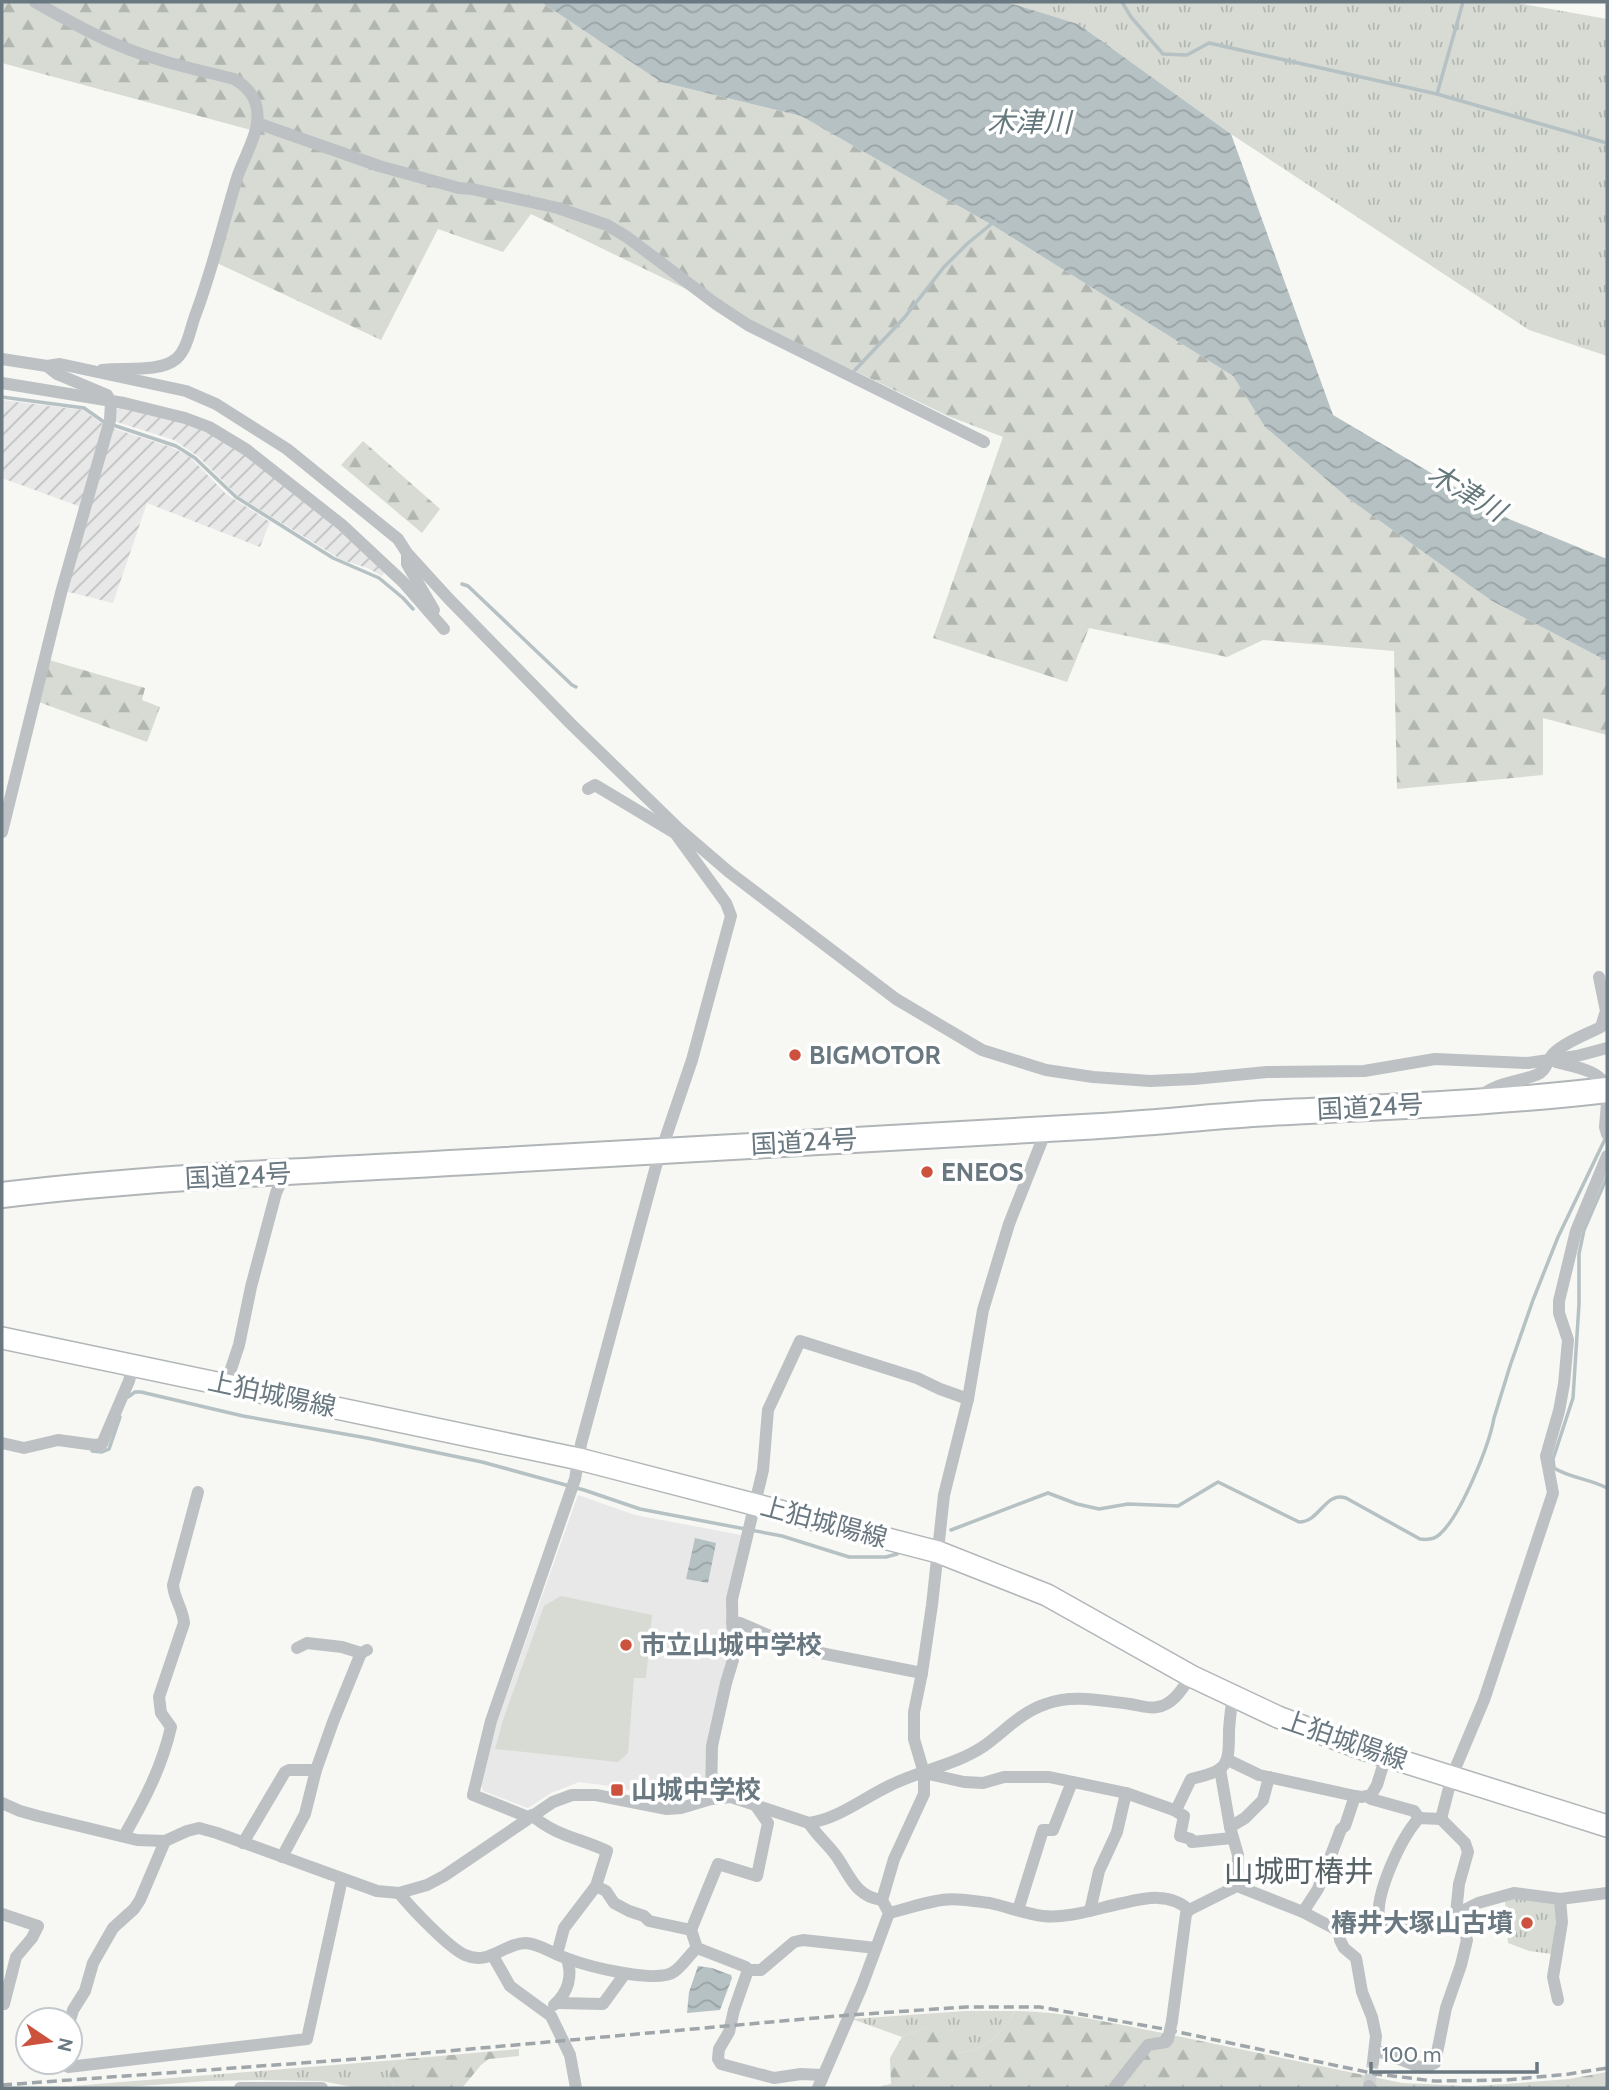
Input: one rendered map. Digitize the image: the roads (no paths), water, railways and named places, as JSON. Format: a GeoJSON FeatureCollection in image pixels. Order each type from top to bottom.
{"type":"FeatureCollection","features":[{"type":"Feature","properties":{"kind":"highway","name":"国道24号"},"geometry":{"type":"LineString","coordinates":[[2,1195],[81,1185],[1475,1102],[1549,1097],[1607,1089]]}},
{"type":"Feature","properties":{"kind":"main road","name":"上狛城陽線"},"geometry":{"type":"LineString","coordinates":[[2,1338],[579,1459],[938,1552],[1047,1595],[1191,1676],[1278,1717],[1386,1756],[1607,1826]]}},
{"type":"Feature","properties":{"kind":"street"},"geometry":{"type":"LineString","coordinates":[[35,2],[117,45],[147,56],[233,79],[245,85],[256,102],[257,123],[181,353],[165,365],[92,372]]}},
{"type":"Feature","properties":{"kind":"street"},"geometry":{"type":"LineString","coordinates":[[257,123],[379,166],[459,188],[558,208],[607,225],[748,325],[984,442]]}},
{"type":"Feature","properties":{"kind":"street"},"geometry":{"type":"LineString","coordinates":[[2,359],[47,366],[60,365],[186,391],[233,413],[287,449],[398,540],[448,598],[677,832],[726,903],[731,916],[692,1060],[650,1189],[599,1377],[573,1487],[491,1721],[473,1795],[530,1816],[557,1832],[607,1851],[596,1886],[564,1928],[562,1956]]}},
{"type":"Feature","properties":{"kind":"street"},"geometry":{"type":"LineString","coordinates":[[2,832],[61,593],[109,424],[111,402],[107,395],[57,374],[47,366]]}},
{"type":"Feature","properties":{"kind":"street"},"geometry":{"type":"LineString","coordinates":[[2,383],[124,403],[185,418],[209,427],[247,450],[342,525],[403,582],[444,629],[407,564],[407,553]]}},
{"type":"Feature","properties":{"kind":"street"},"geometry":{"type":"LineString","coordinates":[[588,789],[595,785],[677,832],[896,999],[982,1050],[1046,1070],[1150,1081],[1267,1072],[1364,1071],[1435,1059],[1528,1063],[1607,1048]]}},
{"type":"Feature","properties":{"kind":"street"},"geometry":{"type":"LineString","coordinates":[[1475,1102],[1487,1090],[1539,1074],[1547,1068],[1553,1054],[1570,1042],[1601,1027],[1606,1011],[1599,978]]}},
{"type":"Feature","properties":{"kind":"street"},"geometry":{"type":"LineString","coordinates":[[1550,1060],[1589,1071],[1603,1080],[1607,1089]]}},
{"type":"Feature","properties":{"kind":"street"},"geometry":{"type":"LineString","coordinates":[[1606,1130],[1607,1103]]}},
{"type":"Feature","properties":{"kind":"street"},"geometry":{"type":"LineString","coordinates":[[748,1970],[729,2032],[719,2049],[718,2059],[721,2064],[774,2078],[801,2074],[819,2085],[889,1913],[882,1900],[894,1859],[924,1794],[924,1773],[914,1739],[913,1725],[944,1495],[968,1399],[983,1310],[1009,1224],[1047,1128]]}},
{"type":"Feature","properties":{"kind":"street"},"geometry":{"type":"LineString","coordinates":[[1441,1819],[1452,1776],[1484,1700],[1553,1493],[1546,1456],[1564,1384],[1568,1340],[1559,1313],[1559,1301],[1576,1231],[1607,1157]]}},
{"type":"Feature","properties":{"kind":"street"},"geometry":{"type":"LineString","coordinates":[[226,1384],[239,1345],[251,1287],[276,1194],[285,1173]]}},
{"type":"Feature","properties":{"kind":"street"},"geometry":{"type":"LineString","coordinates":[[711,1799],[712,1746],[733,1660],[732,1599],[764,1458],[768,1410],[800,1341],[917,1378],[968,1399]]}},
{"type":"Feature","properties":{"kind":"street"},"geometry":{"type":"LineString","coordinates":[[2,1443],[24,1448],[58,1440],[95,1446],[102,1444],[134,1366]]}},
{"type":"Feature","properties":{"kind":"street"},"geometry":{"type":"LineString","coordinates":[[124,1836],[156,1777],[171,1727],[161,1713],[159,1697],[184,1623],[173,1585],[198,1492]]}},
{"type":"Feature","properties":{"kind":"street"},"geometry":{"type":"LineString","coordinates":[[732,1622],[740,1623],[800,1650],[922,1673]]}},
{"type":"Feature","properties":{"kind":"street"},"geometry":{"type":"LineString","coordinates":[[282,1857],[305,1814],[316,1770],[333,1722],[365,1651],[307,1643],[297,1648]]}},
{"type":"Feature","properties":{"kind":"street"},"geometry":{"type":"LineString","coordinates":[[2,1802],[38,1816],[145,1840],[165,1841],[199,1828],[377,1891],[399,1893],[427,1885],[443,1876],[558,1799],[580,1793],[596,1794],[667,1809],[731,1797],[809,1823],[833,1817],[892,1784],[982,1747],[1026,1713],[1048,1703],[1073,1699],[1158,1708],[1179,1695],[1191,1676]]}},
{"type":"Feature","properties":{"kind":"street"},"geometry":{"type":"LineString","coordinates":[[1233,1696],[1224,1764],[1231,1832],[1238,1855],[1237,1886]]}},
{"type":"Feature","properties":{"kind":"street"},"geometry":{"type":"LineString","coordinates":[[1361,1796],[1371,1795],[1386,1756]]}},
{"type":"Feature","properties":{"kind":"street"},"geometry":{"type":"LineString","coordinates":[[1224,1764],[1259,1775],[1361,1796],[1414,1811],[1419,1818]]}},
{"type":"Feature","properties":{"kind":"street"},"geometry":{"type":"LineString","coordinates":[[1174,1810],[1191,1779],[1211,1774],[1224,1764]]}},
{"type":"Feature","properties":{"kind":"street"},"geometry":{"type":"LineString","coordinates":[[243,1843],[285,1772],[316,1770]]}},
{"type":"Feature","properties":{"kind":"street"},"geometry":{"type":"LineString","coordinates":[[924,1773],[964,1782],[983,1783],[1004,1777],[1049,1777],[1126,1793],[1184,1816],[1180,1836],[1191,1839],[1192,1842],[1231,1832],[1263,1800],[1269,1777]]}},
{"type":"Feature","properties":{"kind":"street"},"geometry":{"type":"LineString","coordinates":[[1018,1910],[1043,1830],[1053,1830],[1072,1782]]}},
{"type":"Feature","properties":{"kind":"street"},"geometry":{"type":"LineString","coordinates":[[1090,1911],[1099,1871],[1118,1832],[1126,1793]]}},
{"type":"Feature","properties":{"kind":"street"},"geometry":{"type":"LineString","coordinates":[[1303,1912],[1318,1889],[1341,1829],[1361,1796]]}},
{"type":"Feature","properties":{"kind":"street"},"geometry":{"type":"LineString","coordinates":[[756,1805],[768,1823],[757,1876],[718,1864],[691,1930],[697,1948],[748,1970],[761,1970],[794,1942],[803,1940],[876,1948]]}},
{"type":"Feature","properties":{"kind":"street"},"geometry":{"type":"LineString","coordinates":[[1419,1818],[1441,1819],[1465,1843],[1468,1852],[1459,1884],[1456,1913]]}},
{"type":"Feature","properties":{"kind":"street"},"geometry":{"type":"LineString","coordinates":[[1379,1920],[1378,1910],[1391,1868],[1402,1840],[1419,1818]]}},
{"type":"Feature","properties":{"kind":"street"},"geometry":{"type":"LineString","coordinates":[[809,1823],[864,1895],[882,1900]]}},
{"type":"Feature","properties":{"kind":"street"},"geometry":{"type":"LineString","coordinates":[[76,2006],[85,1991],[93,1963],[113,1928],[140,1900],[165,1841]]}},
{"type":"Feature","properties":{"kind":"street"},"geometry":{"type":"LineString","coordinates":[[84,2065],[307,2039],[342,1879]]}},
{"type":"Feature","properties":{"kind":"street"},"geometry":{"type":"LineString","coordinates":[[596,1886],[606,1891],[614,1903],[644,1916],[649,1921],[691,1930]]}},
{"type":"Feature","properties":{"kind":"street"},"geometry":{"type":"LineString","coordinates":[[1114,2088],[1148,2045],[1166,2042],[1168,2039],[1186,1914],[1237,1886],[1303,1912],[1339,1931],[1379,1920],[1431,1921],[1514,1893],[1560,1899],[1607,1893]]}},
{"type":"Feature","properties":{"kind":"street"},"geometry":{"type":"LineString","coordinates":[[399,1893],[410,1907],[464,1954],[481,1958],[528,1943],[624,1975],[666,1976],[675,1971],[697,1948]]}},
{"type":"Feature","properties":{"kind":"street"},"geometry":{"type":"LineString","coordinates":[[889,1913],[924,1906],[936,1900],[950,1900],[991,1904],[1045,1916],[1090,1911],[1151,1897],[1178,1902],[1189,1910]]}},
{"type":"Feature","properties":{"kind":"street"},"geometry":{"type":"LineString","coordinates":[[1558,2000],[1553,1977],[1562,1922],[1560,1899]]}},
{"type":"Feature","properties":{"kind":"street"},"geometry":{"type":"LineString","coordinates":[[1339,1931],[1344,1948],[1356,1958],[1362,1992],[1376,2036],[1374,2056],[1427,2067],[1434,2063],[1446,2008],[1467,1940],[1460,1916],[1456,1913]]}},
{"type":"Feature","properties":{"kind":"street"},"geometry":{"type":"LineString","coordinates":[[2,1914],[38,1926],[16,1957],[4,2004],[2,2003]]}},
{"type":"Feature","properties":{"kind":"street"},"geometry":{"type":"LineString","coordinates":[[493,1956],[510,1986],[551,2016],[570,2055],[576,2088]]}},
{"type":"Feature","properties":{"kind":"street"},"geometry":{"type":"LineString","coordinates":[[545,2012],[558,2003],[570,1980],[569,1962],[562,1956]]}},
{"type":"Feature","properties":{"kind":"street"},"geometry":{"type":"LineString","coordinates":[[558,2003],[603,2004],[624,1975]]}},
{"type":"Feature","properties":{"kind":"street"},"geometry":{"type":"LineString","coordinates":[[240,2088],[322,2088]]}},
{"type":"Feature","properties":{"kind":"water","name":"木津川"},"geometry":{"type":"Polygon","coordinates":[[[541,2],[1007,2],[1078,24],[1231,134],[1333,415],[1509,519],[1607,559],[1607,661],[1492,601],[1349,499],[1265,427],[1233,376],[992,225],[801,116],[661,82],[541,2]]]}},
{"type":"Feature","properties":{"kind":"water"},"geometry":{"type":"Polygon","coordinates":[[[695,1538],[716,1543],[708,1583],[686,1579],[695,1538]]]}},
{"type":"Feature","properties":{"kind":"water"},"geometry":{"type":"Polygon","coordinates":[[[698,1966],[731,1975],[720,2010],[687,2013],[689,1992],[698,1966]]]}},
{"type":"Feature","properties":{"kind":"waterway"},"geometry":{"type":"LineString","coordinates":[[1122,2],[1131,17],[1163,54],[1187,55],[1209,43],[1437,94],[1607,143]]}},
{"type":"Feature","properties":{"kind":"waterway"},"geometry":{"type":"LineString","coordinates":[[1437,94],[1463,2]]}},
{"type":"Feature","properties":{"kind":"waterway"},"geometry":{"type":"LineString","coordinates":[[855,370],[904,318],[944,267],[995,221]]}},
{"type":"Feature","properties":{"kind":"waterway"},"geometry":{"type":"LineString","coordinates":[[2,397],[84,408],[104,422],[176,446],[195,458],[236,497],[333,558],[379,578],[413,609]]}},
{"type":"Feature","properties":{"kind":"waterway"},"geometry":{"type":"LineString","coordinates":[[462,584],[468,586],[576,687]]}},
{"type":"Feature","properties":{"kind":"waterway"},"geometry":{"type":"LineString","coordinates":[[951,1530],[1048,1493],[1099,1509],[1128,1504],[1178,1506],[1218,1482],[1299,1522],[1306,1521],[1327,1503],[1339,1497],[1346,1498],[1420,1539],[1435,1537],[1457,1512],[1473,1479],[1533,1300],[1558,1237],[1606,1137]]}},
{"type":"Feature","properties":{"kind":"waterway"},"geometry":{"type":"LineString","coordinates":[[1607,1177],[1584,1230],[1579,1254],[1573,1398],[1553,1459],[1554,1468],[1607,1488]]}},
{"type":"Feature","properties":{"kind":"waterway"},"geometry":{"type":"LineString","coordinates":[[128,1397],[135,1392],[141,1392],[243,1416],[482,1462],[584,1490],[640,1509],[782,1536],[849,1557],[886,1557],[897,1554]]}},
{"type":"Feature","properties":{"kind":"waterway"},"geometry":{"type":"LineString","coordinates":[[92,1451],[102,1452],[109,1449],[120,1417]]}},
{"type":"Feature","properties":{"kind":"tunnel"},"geometry":{"type":"LineString","coordinates":[[1369,2086],[1373,2062]]}},
{"type":"Feature","properties":{"kind":"railway"},"geometry":{"type":"LineString","coordinates":[[2,2085],[370,2058],[966,2007],[1040,2007],[1164,2029],[1376,2074],[1434,2081],[1506,2080],[1607,2068]]}},
{"type":"Feature","properties":{"kind":"place","name":"BIGMOTOR"},"geometry":{"type":"Point","coordinates":[795,1055]}},
{"type":"Feature","properties":{"kind":"place","name":"ENEOS"},"geometry":{"type":"Point","coordinates":[927,1172]}},
{"type":"Feature","properties":{"kind":"place","name":"市立山城中学校"},"geometry":{"type":"Point","coordinates":[626,1645]}},
{"type":"Feature","properties":{"kind":"place","name":"山城中学校"},"geometry":{"type":"Point","coordinates":[617,1790]}},
{"type":"Feature","properties":{"kind":"place","name":"椿井大塚山古墳"},"geometry":{"type":"Point","coordinates":[1527,1923]}},
{"type":"Feature","properties":{"kind":"district","name":"山城町椿井"},"geometry":{"type":"Point","coordinates":[1299,1872]}}]}
